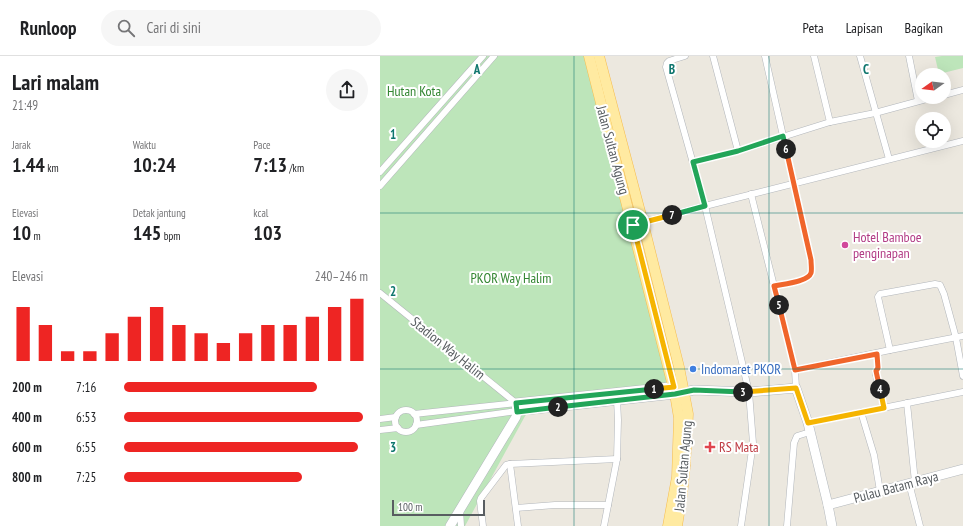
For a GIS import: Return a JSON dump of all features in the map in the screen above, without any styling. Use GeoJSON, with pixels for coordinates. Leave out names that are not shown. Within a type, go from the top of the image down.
{"type":"FeatureCollection","features":[{"type":"Feature","properties":{"kind":"main road","name":"Jalan Sultan Agung"},"geometry":{"type":"LineString","coordinates":[[589,56],[633,225],[679,390],[688,414],[688,432],[682,495],[676,526]]}},
{"type":"Feature","properties":{"kind":"main road","name":"Jalan Sultan Agung"},"geometry":{"type":"LineString","coordinates":[[599,56],[679,367],[678,463],[677,477],[668,526]]}},
{"type":"Feature","properties":{"kind":"street"},"geometry":{"type":"LineString","coordinates":[[380,172],[483,56]]}},
{"type":"Feature","properties":{"kind":"street"},"geometry":{"type":"LineString","coordinates":[[380,186],[494,56]]}},
{"type":"Feature","properties":{"kind":"street"},"geometry":{"type":"LineString","coordinates":[[685,56],[668,61],[666,68],[705,206],[749,392],[753,443],[741,526]]}},
{"type":"Feature","properties":{"kind":"street"},"geometry":{"type":"LineString","coordinates":[[713,56],[738,151]]}},
{"type":"Feature","properties":{"kind":"street"},"geometry":{"type":"LineString","coordinates":[[765,56],[811,260],[812,272],[808,278],[800,281],[774,286]]}},
{"type":"Feature","properties":{"kind":"street"},"geometry":{"type":"LineString","coordinates":[[814,56],[830,122]]}},
{"type":"Feature","properties":{"kind":"street"},"geometry":{"type":"LineString","coordinates":[[860,56],[889,159]]}},
{"type":"Feature","properties":{"kind":"street"},"geometry":{"type":"LineString","coordinates":[[909,56],[915,86]]}},
{"type":"Feature","properties":{"kind":"street"},"geometry":{"type":"LineString","coordinates":[[951,93],[963,90]]}},
{"type":"Feature","properties":{"kind":"street"},"geometry":{"type":"LineString","coordinates":[[693,162],[738,151],[830,122],[915,102]]}},
{"type":"Feature","properties":{"kind":"street"},"geometry":{"type":"LineString","coordinates":[[633,225],[963,141]]}},
{"type":"Feature","properties":{"kind":"street"},"geometry":{"type":"LineString","coordinates":[[751,194],[795,370],[796,388],[808,423],[832,526]]}},
{"type":"Feature","properties":{"kind":"street"},"geometry":{"type":"LineString","coordinates":[[890,350],[878,297],[880,294],[935,284],[940,285],[956,338],[962,363],[963,376]]}},
{"type":"Feature","properties":{"kind":"street","name":"Stadion Way Halim"},"geometry":{"type":"LineString","coordinates":[[380,293],[517,407]]}},
{"type":"Feature","properties":{"kind":"street"},"geometry":{"type":"LineString","coordinates":[[795,370],[963,336]]}},
{"type":"Feature","properties":{"kind":"street"},"geometry":{"type":"LineString","coordinates":[[877,354],[878,368],[876,375],[884,408]]}},
{"type":"Feature","properties":{"kind":"street"},"geometry":{"type":"LineString","coordinates":[[396,417],[396,425],[400,431],[408,432],[416,425],[517,407],[679,390],[749,392],[796,388]]}},
{"type":"Feature","properties":{"kind":"street"},"geometry":{"type":"LineString","coordinates":[[380,419],[396,417],[404,411],[414,414],[617,400],[679,390]]}},
{"type":"Feature","properties":{"kind":"street"},"geometry":{"type":"LineString","coordinates":[[808,423],[963,392]]}},
{"type":"Feature","properties":{"kind":"street"},"geometry":{"type":"LineString","coordinates":[[604,526],[617,459],[617,400]]}},
{"type":"Feature","properties":{"kind":"street"},"geometry":{"type":"LineString","coordinates":[[907,403],[912,482],[920,526]]}},
{"type":"Feature","properties":{"kind":"street"},"geometry":{"type":"LineString","coordinates":[[450,526],[516,417],[517,407]]}},
{"type":"Feature","properties":{"kind":"street"},"geometry":{"type":"LineString","coordinates":[[861,412],[874,455],[880,491]]}},
{"type":"Feature","properties":{"kind":"street"},"geometry":{"type":"LineString","coordinates":[[414,414],[417,421],[416,425]]}},
{"type":"Feature","properties":{"kind":"street"},"geometry":{"type":"LineString","coordinates":[[380,430],[398,428]]}},
{"type":"Feature","properties":{"kind":"street"},"geometry":{"type":"LineString","coordinates":[[787,526],[794,443],[797,436],[810,432]]}},
{"type":"Feature","properties":{"kind":"street"},"geometry":{"type":"LineString","coordinates":[[483,526],[480,501],[503,467],[510,464],[617,459]]}},
{"type":"Feature","properties":{"kind":"street"},"geometry":{"type":"LineString","coordinates":[[510,464],[518,526]]}},
{"type":"Feature","properties":{"kind":"street","name":"Pulau Batam Raya"},"geometry":{"type":"LineString","coordinates":[[828,504],[963,469]]}},
{"type":"Feature","properties":{"kind":"street"},"geometry":{"type":"LineString","coordinates":[[516,508],[554,505],[608,506]]}},
{"type":"Feature","properties":{"kind":"street"},"geometry":{"type":"LineString","coordinates":[[460,510],[461,526]]}},
{"type":"Feature","properties":{"kind":"green space","name":"PKOR Way Halim"},"geometry":{"type":"Polygon","coordinates":[[[380,56],[587,56],[675,390],[530,407],[465,526],[380,526],[380,56]]]}},
{"type":"Feature","properties":{"kind":"green space"},"geometry":{"type":"Polygon","coordinates":[[[963,56],[963,68],[951,71],[951,68],[938,68],[935,57],[963,56]]]}},
{"type":"Feature","properties":{"kind":"place","name":"Hotel Bamboe penginapan"},"geometry":{"type":"Point","coordinates":[845,245]}},
{"type":"Feature","properties":{"kind":"place","name":"Indomaret PKOR"},"geometry":{"type":"Point","coordinates":[693,369]}},
{"type":"Feature","properties":{"kind":"place","name":"RS Mata"},"geometry":{"type":"Point","coordinates":[710,447]}},
{"type":"Feature","properties":{"kind":"route"},"geometry":{"type":"LineString","coordinates":[[783,136],[811,260],[812,272],[808,278],[800,281],[774,286],[795,370],[877,354],[878,368],[876,375],[884,408],[808,423],[796,388],[749,392],[701,389],[675,394],[517,412],[516,403],[674,387],[633,225],[705,206],[693,162],[738,151],[783,136]]}},
{"type":"Feature","properties":{"kind":"park label","name":"Hutan Kota"},"geometry":{"type":"Point","coordinates":[414,91]}}]}
